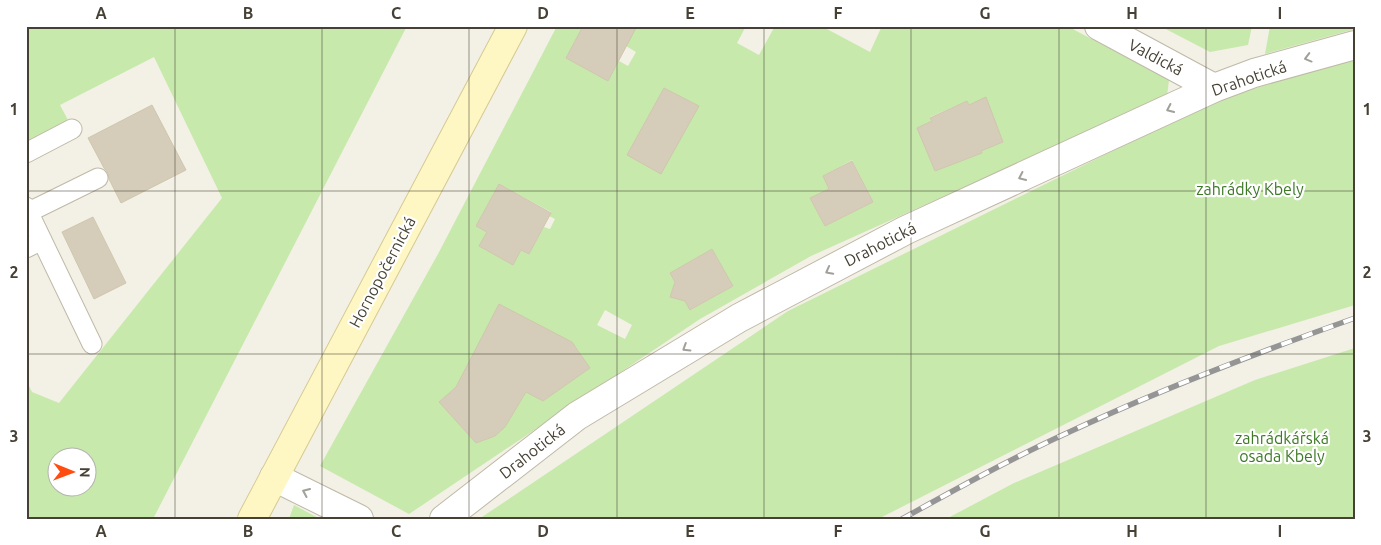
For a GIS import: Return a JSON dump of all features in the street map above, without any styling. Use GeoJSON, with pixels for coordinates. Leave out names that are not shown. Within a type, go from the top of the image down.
{"type":"FeatureCollection","features":[{"type":"Feature","properties":{"kind":"street","name":"Hornopočernická"},"geometry":{"type":"LineString","coordinates":[[252,519],[513,26]]}},
{"type":"Feature","properties":{"kind":"street","name":"Valdická"},"geometry":{"type":"LineString","coordinates":[[1099,26],[1214,88]]}},
{"type":"Feature","properties":{"kind":"street","name":"Drahotická"},"geometry":{"type":"LineString","coordinates":[[444,519],[577,416],[739,318],[906,230],[1214,88],[1254,73],[1355,45]]}},
{"type":"Feature","properties":{"kind":"street"},"geometry":{"type":"LineString","coordinates":[[274,477],[358,519]]}},
{"type":"Feature","properties":{"kind":"lane"},"geometry":{"type":"LineString","coordinates":[[26,153],[72,129]]}},
{"type":"Feature","properties":{"kind":"lane"},"geometry":{"type":"LineString","coordinates":[[92,344],[34,244],[28,209],[98,178]]}},
{"type":"Feature","properties":{"kind":"green space"},"geometry":{"type":"Polygon","coordinates":[[[26,26],[407,26],[153,519],[26,519],[26,380],[32,392],[59,403],[222,198],[154,57],[60,105],[69,122],[26,143],[26,26]]]}},
{"type":"Feature","properties":{"kind":"green space"},"geometry":{"type":"Polygon","coordinates":[[[557,26],[583,26],[566,58],[608,81],[619,61],[628,66],[636,52],[626,46],[624,26],[746,26],[737,43],[759,55],[775,26],[826,26],[825,28],[870,52],[882,26],[1067,26],[1169,80],[1167,96],[811,256],[700,319],[409,514],[320,466],[438,254],[557,26]],[[664,88],[627,155],[698,106],[664,88]],[[985,98],[969,105],[967,101],[930,117],[932,121],[918,128],[935,171],[1003,142],[985,98]],[[852,160],[823,176],[829,189],[810,198],[825,226],[873,202],[852,160]],[[499,184],[476,226],[487,232],[480,246],[513,264],[521,250],[529,254],[544,227],[550,229],[555,219],[549,216],[551,212],[499,184]],[[712,249],[670,273],[675,282],[670,297],[685,301],[691,310],[733,286],[712,249]],[[499,305],[456,387],[439,402],[476,443],[495,436],[505,427],[526,392],[543,401],[590,368],[576,347],[499,305]],[[605,310],[597,325],[625,339],[632,325],[605,310]]]}},
{"type":"Feature","properties":{"kind":"green space"},"geometry":{"type":"Polygon","coordinates":[[[1160,26],[1252,26],[1248,45],[1210,52],[1160,26]]]}},
{"type":"Feature","properties":{"kind":"green space"},"geometry":{"type":"Polygon","coordinates":[[[1270,26],[1355,26],[1355,29],[1265,54],[1270,26]]]}},
{"type":"Feature","properties":{"kind":"green space","name":"zahrádky Kbely"},"geometry":{"type":"Polygon","coordinates":[[[1355,57],[1355,305],[1219,346],[878,519],[479,519],[788,311],[1214,101],[1355,57]]]}},
{"type":"Feature","properties":{"kind":"green space","name":"zahrádkářská osada Kbely"},"geometry":{"type":"Polygon","coordinates":[[[1355,348],[1355,519],[946,519],[1014,483],[1255,380],[1355,348]]]}},
{"type":"Feature","properties":{"kind":"green space"},"geometry":{"type":"Polygon","coordinates":[[[294,505],[320,519],[289,519],[294,505]]]}},
{"type":"Feature","properties":{"kind":"building"},"geometry":{"type":"Polygon","coordinates":[[[583,26],[637,26],[608,81],[566,58],[583,26]]]}},
{"type":"Feature","properties":{"kind":"building"},"geometry":{"type":"Polygon","coordinates":[[[664,88],[699,106],[661,174],[627,155],[664,88]]]}},
{"type":"Feature","properties":{"kind":"building"},"geometry":{"type":"Polygon","coordinates":[[[986,97],[1003,142],[981,151],[982,153],[935,171],[917,128],[932,121],[930,118],[967,101],[969,105],[986,97]]]}},
{"type":"Feature","properties":{"kind":"building"},"geometry":{"type":"Polygon","coordinates":[[[152,105],[186,170],[121,203],[108,173],[88,138],[152,105]]]}},
{"type":"Feature","properties":{"kind":"building"},"geometry":{"type":"Polygon","coordinates":[[[852,161],[873,202],[825,226],[810,198],[829,189],[823,176],[852,161]]]}},
{"type":"Feature","properties":{"kind":"building"},"geometry":{"type":"Polygon","coordinates":[[[499,184],[551,213],[529,254],[521,250],[513,265],[479,246],[487,232],[476,226],[499,184]]]}},
{"type":"Feature","properties":{"kind":"building"},"geometry":{"type":"Polygon","coordinates":[[[93,217],[126,283],[94,299],[62,232],[93,217]]]}},
{"type":"Feature","properties":{"kind":"building"},"geometry":{"type":"Polygon","coordinates":[[[712,249],[733,286],[690,310],[685,301],[670,297],[675,282],[670,273],[712,249]]]}},
{"type":"Feature","properties":{"kind":"building"},"geometry":{"type":"Polygon","coordinates":[[[499,304],[572,342],[590,368],[543,401],[526,392],[505,427],[495,436],[476,443],[439,402],[456,387],[499,304]]]}},
{"type":"Feature","properties":{"kind":"railway"},"geometry":{"type":"LineString","coordinates":[[902,519],[1004,464],[1102,417],[1210,372],[1355,318]]}}]}
